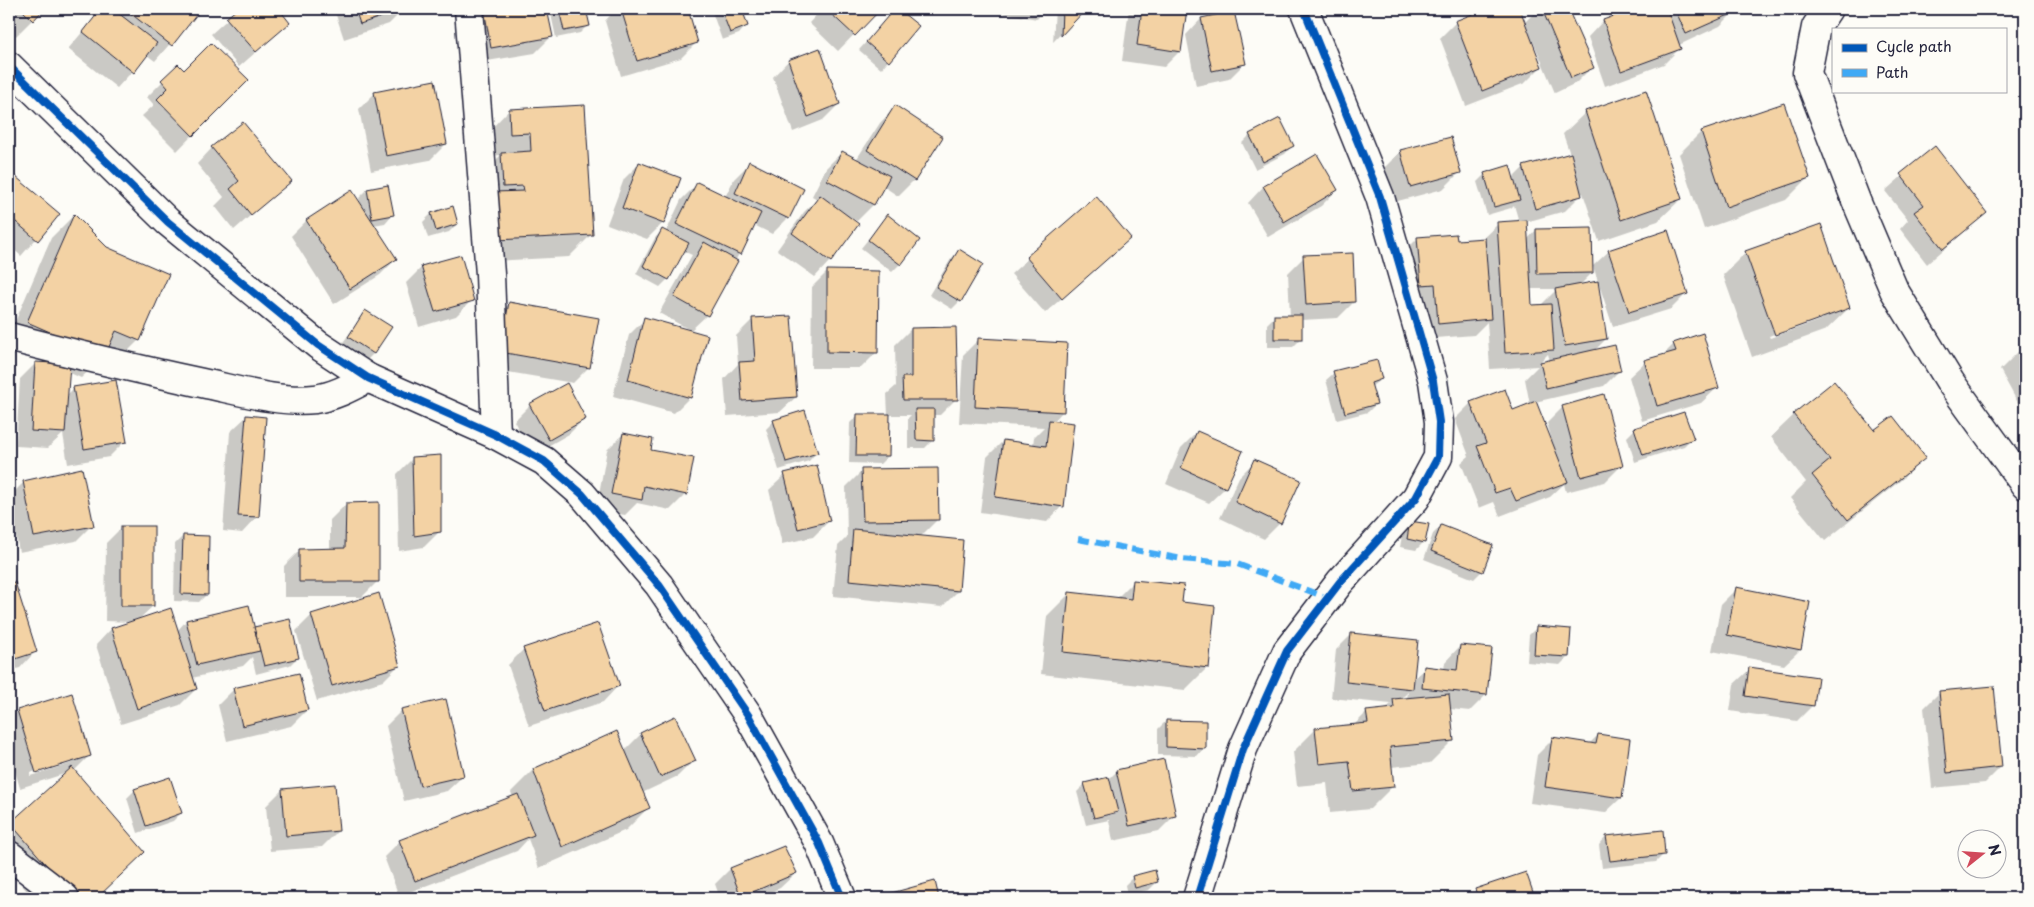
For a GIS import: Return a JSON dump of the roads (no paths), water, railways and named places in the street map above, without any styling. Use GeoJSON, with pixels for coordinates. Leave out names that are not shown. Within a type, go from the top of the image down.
{"type":"FeatureCollection","features":[{"type":"Feature","properties":{"kind":"street"},"geometry":{"type":"LineString","coordinates":[[468,9],[490,274],[496,435]]}},
{"type":"Feature","properties":{"kind":"street"},"geometry":{"type":"LineString","coordinates":[[1197,898],[1243,749],[1287,651],[1340,582],[1416,498],[1438,457],[1440,422],[1433,381],[1380,197],[1304,9]]}},
{"type":"Feature","properties":{"kind":"street"},"geometry":{"type":"LineString","coordinates":[[1828,9],[1816,27],[1808,73],[1857,203],[1894,290],[1951,383],[2025,486]]}},
{"type":"Feature","properties":{"kind":"street"},"geometry":{"type":"LineString","coordinates":[[9,66],[168,222],[318,345],[368,378],[496,435],[544,461],[582,494],[659,585],[748,714],[819,843],[842,898]]}},
{"type":"Feature","properties":{"kind":"street"},"geometry":{"type":"LineString","coordinates":[[9,337],[96,360],[231,389],[291,399],[315,398],[337,394],[368,378]]}},
{"type":"Feature","properties":{"kind":"street"},"geometry":{"type":"LineString","coordinates":[[9,855],[65,898]]}}]}
